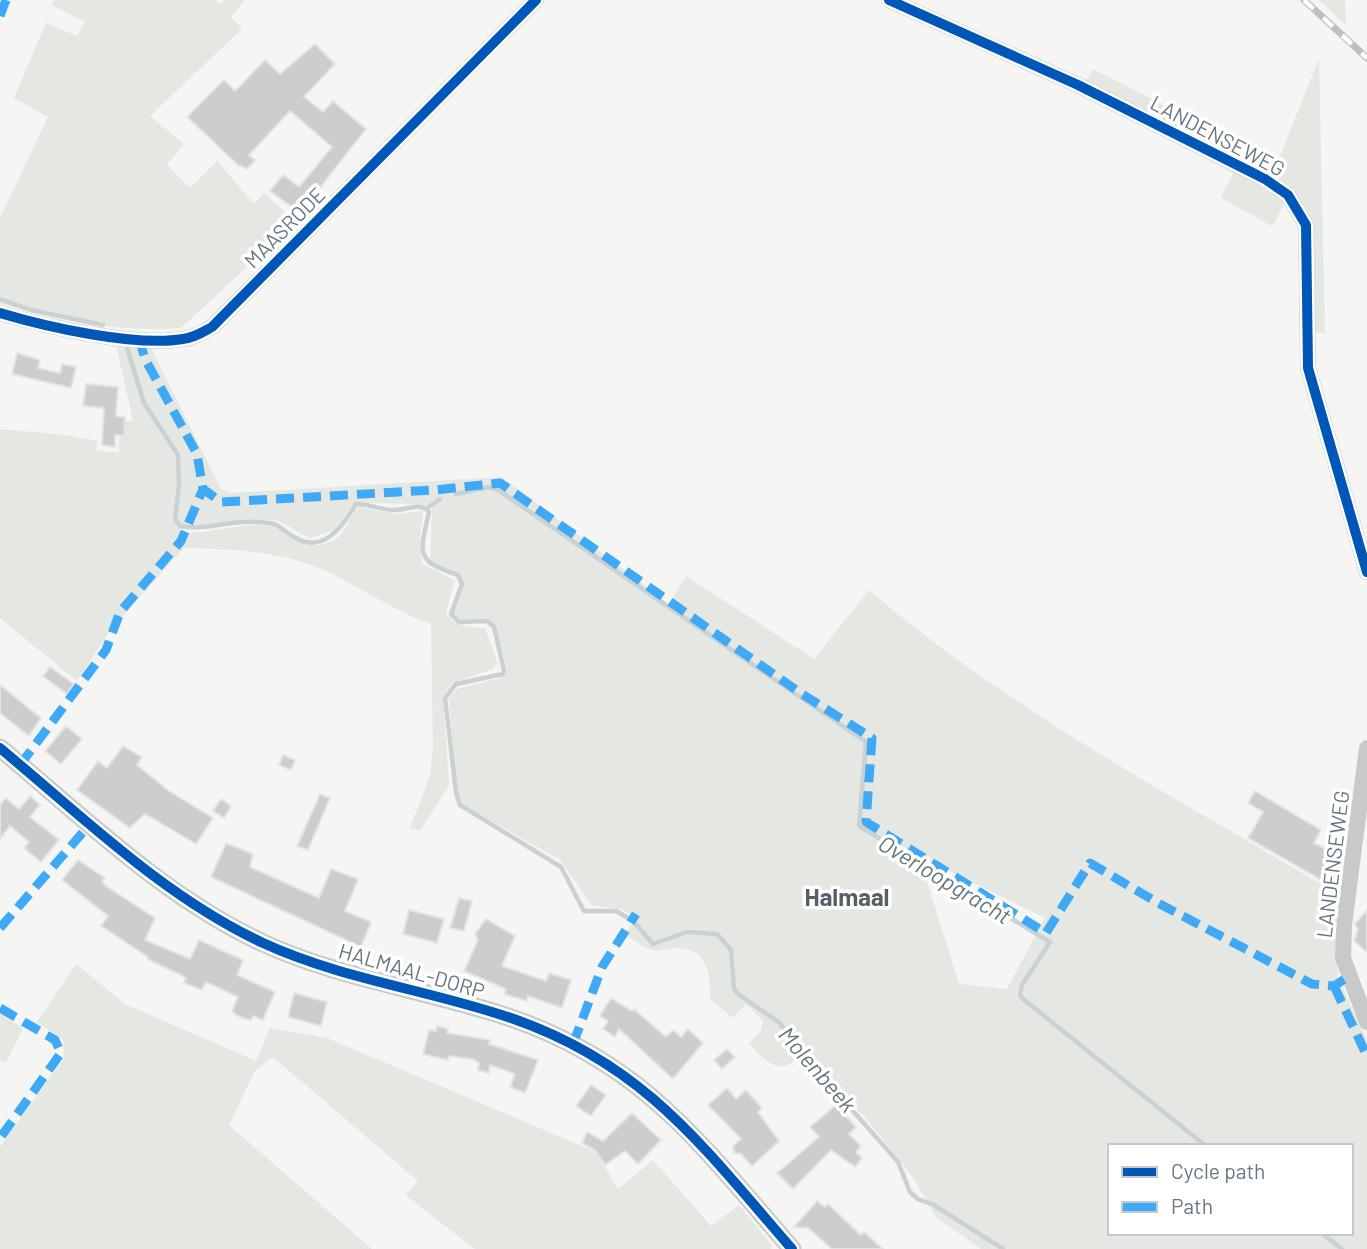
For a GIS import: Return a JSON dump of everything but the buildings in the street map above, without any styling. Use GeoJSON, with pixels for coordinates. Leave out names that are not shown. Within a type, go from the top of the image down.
{"type":"FeatureCollection","features":[{"type":"Feature","properties":{"kind":"street","name":"MAASRODE"},"geometry":{"type":"LineString","coordinates":[[0,313],[62,330],[160,340],[188,338],[212,327],[536,0]]}},
{"type":"Feature","properties":{"kind":"street","name":"LANDENSEWEG"},"geometry":{"type":"LineString","coordinates":[[889,0],[1078,85],[1265,179],[1288,195],[1306,225],[1308,368],[1367,572]]}},
{"type":"Feature","properties":{"kind":"street","name":"HALMAAL-DORP"},"geometry":{"type":"LineString","coordinates":[[0,748],[159,880],[228,926],[306,960],[511,1018],[600,1058],[652,1096],[685,1127],[792,1249]]}},
{"type":"Feature","properties":{"kind":"street","name":"LANDENSEWEG"},"geometry":{"type":"LineString","coordinates":[[1367,748],[1344,925],[1343,958],[1367,1022]]}},
{"type":"Feature","properties":{"kind":"shaded area"},"geometry":{"type":"Polygon","coordinates":[[[54,0],[215,0],[220,4],[224,0],[245,0],[231,17],[242,29],[150,116],[184,144],[167,165],[190,188],[217,161],[254,204],[264,193],[296,222],[181,328],[136,329],[90,324],[0,303],[0,218],[48,117],[14,98],[46,23],[77,36],[85,22],[52,5],[54,0]]]}},
{"type":"Feature","properties":{"kind":"shaded area"},"geometry":{"type":"Polygon","coordinates":[[[1319,0],[1345,0],[1346,26],[1319,0]]]}},
{"type":"Feature","properties":{"kind":"shaded area"},"geometry":{"type":"Polygon","coordinates":[[[1319,59],[1325,333],[1309,332],[1307,226],[1287,200],[1272,226],[1221,198],[1233,173],[1176,143],[1086,82],[1093,69],[1277,163],[1319,59]]]}},
{"type":"Feature","properties":{"kind":"shaded area"},"geometry":{"type":"Polygon","coordinates":[[[116,345],[151,348],[221,489],[232,493],[502,477],[669,604],[686,576],[814,659],[869,590],[923,634],[1038,715],[1338,894],[1335,950],[1338,978],[1367,1040],[1367,1249],[981,1249],[936,1217],[914,1179],[865,1117],[798,1057],[785,1066],[778,1066],[765,1060],[754,1049],[749,1043],[761,1031],[763,1021],[746,1004],[733,1018],[710,999],[708,971],[701,957],[686,949],[657,950],[639,944],[625,934],[635,919],[624,910],[592,905],[559,859],[461,804],[456,791],[449,698],[457,689],[501,678],[507,666],[492,623],[462,620],[452,616],[463,579],[430,561],[432,509],[426,505],[355,502],[334,530],[310,538],[274,520],[182,527],[180,533],[273,526],[306,543],[321,545],[341,534],[359,507],[397,514],[423,511],[420,537],[422,564],[455,580],[446,612],[458,624],[485,628],[497,662],[493,669],[452,683],[443,696],[449,785],[420,831],[410,828],[430,776],[433,748],[431,624],[400,611],[326,571],[296,560],[264,553],[184,548],[111,629],[77,681],[0,618],[0,429],[66,435],[97,441],[96,450],[119,453],[119,422],[133,421],[116,345]],[[919,856],[959,984],[1007,989],[1045,918],[919,856]]]}},
{"type":"Feature","properties":{"kind":"shaded area"},"geometry":{"type":"Polygon","coordinates":[[[76,964],[125,1004],[256,1061],[270,1028],[327,1038],[596,1152],[618,1189],[653,1160],[711,1226],[739,1205],[773,1246],[770,1249],[475,1249],[405,1195],[418,1181],[273,1057],[255,1071],[229,1125],[372,1249],[0,1249],[0,1147],[64,1058],[63,1039],[37,1022],[76,964]]]}},
{"type":"Feature","properties":{"kind":"shaded area"},"geometry":{"type":"Polygon","coordinates":[[[0,1014],[23,1028],[6,1063],[0,1060],[0,1014]]]}},
{"type":"Feature","properties":{"kind":"waterway","name":"Molenbeek"},"geometry":{"type":"LineString","coordinates":[[0,299],[31,310],[103,325]]}},
{"type":"Feature","properties":{"kind":"waterway","name":"Molenbeek"},"geometry":{"type":"LineString","coordinates":[[127,348],[144,403],[178,455],[179,485],[175,519],[180,526],[270,523],[278,525],[304,542],[314,543],[331,536],[356,504],[392,510],[422,507],[429,512],[424,554],[434,565],[458,575],[462,584],[451,614],[459,622],[487,621],[494,627],[504,670],[503,674],[456,684],[445,698],[456,792],[460,805],[561,867],[584,911],[616,911],[633,921],[653,944],[687,932],[717,934],[731,950],[734,989],[780,1023],[794,1044],[898,1162],[910,1192],[1003,1249]]}},
{"type":"Feature","properties":{"kind":"waterway","name":"Overloopgracht"},"geometry":{"type":"LineString","coordinates":[[456,494],[489,487],[498,490],[866,742],[859,826],[1050,942],[1022,985],[1020,995],[1023,999],[1204,1144]]}},
{"type":"Feature","properties":{"kind":"waterway","name":"Overloopgracht"},"geometry":{"type":"LineString","coordinates":[[427,508],[440,499]]}},
{"type":"Feature","properties":{"kind":"waterway","name":"Overloopgracht"},"geometry":{"type":"LineString","coordinates":[[1324,1235],[1342,1249]]}},
{"type":"Feature","properties":{"kind":"railway"},"geometry":{"type":"LineString","coordinates":[[1304,0],[1367,58]]}},
{"type":"Feature","properties":{"kind":"marked path"},"geometry":{"type":"LineString","coordinates":[[0,16],[6,0]]}},
{"type":"Feature","properties":{"kind":"marked path"},"geometry":{"type":"LineString","coordinates":[[139,338],[145,359],[197,454],[203,489],[221,502],[435,490],[500,483],[802,694],[872,738],[866,822],[1046,933],[1090,863],[1158,903],[1312,984],[1334,986],[1348,977]]}},
{"type":"Feature","properties":{"kind":"marked path"},"geometry":{"type":"LineString","coordinates":[[20,765],[106,650],[120,612],[181,541],[203,489]]}},
{"type":"Feature","properties":{"kind":"marked path"},"geometry":{"type":"LineString","coordinates":[[0,928],[90,824]]}},
{"type":"Feature","properties":{"kind":"marked path"},"geometry":{"type":"LineString","coordinates":[[573,1044],[602,967],[636,914]]}},
{"type":"Feature","properties":{"kind":"marked path"},"geometry":{"type":"LineString","coordinates":[[1334,986],[1367,1056]]}},
{"type":"Feature","properties":{"kind":"marked path"},"geometry":{"type":"LineString","coordinates":[[0,1008],[55,1040],[61,1053],[0,1138]]}},
{"type":"Feature","properties":{"kind":"cycle path"},"geometry":{"type":"LineString","coordinates":[[0,313],[66,329],[141,340],[187,338],[212,327],[536,0]]}},
{"type":"Feature","properties":{"kind":"cycle path"},"geometry":{"type":"LineString","coordinates":[[889,0],[1078,85],[1265,179],[1288,195],[1306,225],[1308,368],[1367,572]]}},
{"type":"Feature","properties":{"kind":"cycle path"},"geometry":{"type":"LineString","coordinates":[[0,748],[158,879],[192,903],[263,943],[323,966],[511,1018],[558,1037],[599,1059],[635,1084],[668,1112],[729,1176],[792,1249]]}},
{"type":"Feature","properties":{"kind":"district","name":"Halmaal"},"geometry":{"type":"Point","coordinates":[847,896]}}]}
